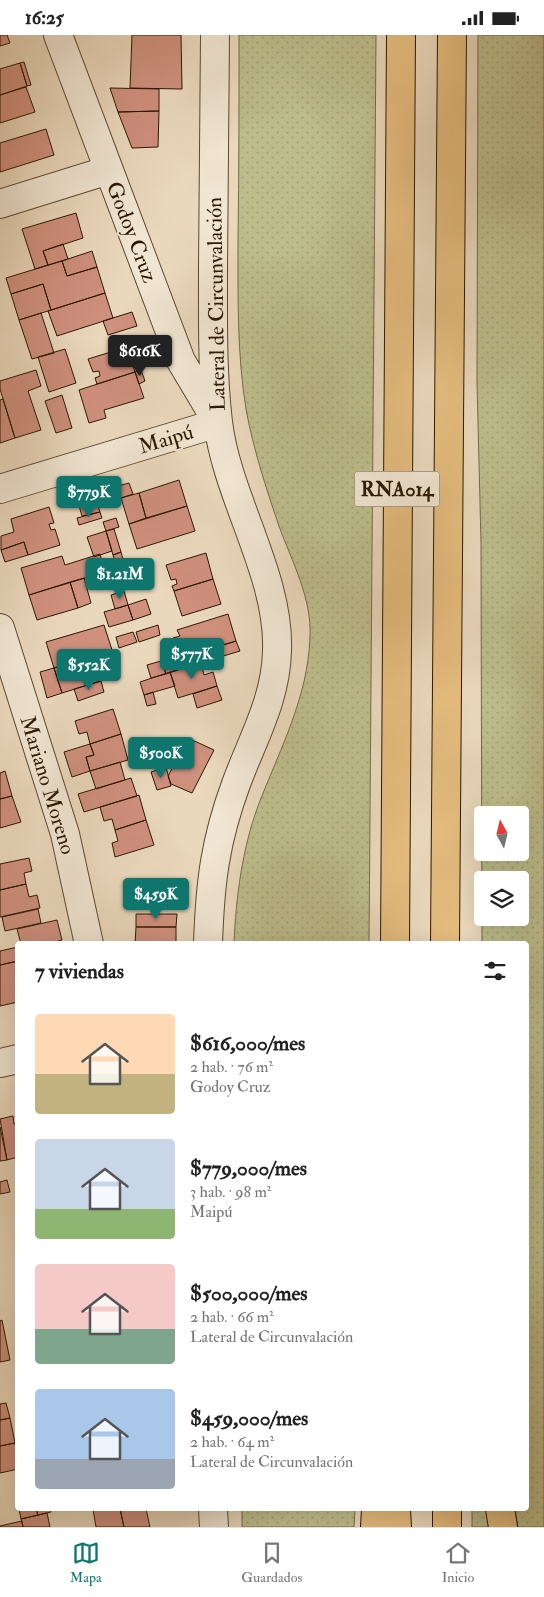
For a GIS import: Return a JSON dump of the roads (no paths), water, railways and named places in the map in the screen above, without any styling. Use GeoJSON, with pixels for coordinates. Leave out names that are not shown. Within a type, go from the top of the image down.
{"type":"FeatureCollection","features":[{"type":"Feature","properties":{"kind":"highway","name":"RNA014"},"geometry":{"type":"LineString","coordinates":[[395,941],[401,35]]}},
{"type":"Feature","properties":{"kind":"highway","name":"RNA014"},"geometry":{"type":"LineString","coordinates":[[445,940],[452,35]]}},
{"type":"Feature","properties":{"kind":"highway"},"geometry":{"type":"LineString","coordinates":[[375,1527],[376,1511]]}},
{"type":"Feature","properties":{"kind":"highway"},"geometry":{"type":"LineString","coordinates":[[396,1511],[397,1527]]}},
{"type":"Feature","properties":{"kind":"highway"},"geometry":{"type":"LineString","coordinates":[[446,1511],[447,1527]]}},
{"type":"Feature","properties":{"kind":"highway"},"geometry":{"type":"LineString","coordinates":[[500,1511],[503,1527]]}},
{"type":"Feature","properties":{"kind":"street","name":"Godoy Cruz"},"geometry":{"type":"LineString","coordinates":[[58,35],[181,361],[218,423]]}},
{"type":"Feature","properties":{"kind":"street","name":"Lateral de Circunvalación"},"geometry":{"type":"LineString","coordinates":[[208,941],[213,863],[220,830],[268,704],[275,677],[278,651],[277,630],[262,565],[226,463],[218,423],[212,344],[215,35]]}},
{"type":"Feature","properties":{"kind":"street"},"geometry":{"type":"LineString","coordinates":[[0,204],[109,170]]}},
{"type":"Feature","properties":{"kind":"street","name":"Maipú"},"geometry":{"type":"LineString","coordinates":[[0,489],[218,423]]}},
{"type":"Feature","properties":{"kind":"street","name":"Mariano Moreno"},"geometry":{"type":"LineString","coordinates":[[0,628],[65,834],[88,941]]}},
{"type":"Feature","properties":{"kind":"street"},"geometry":{"type":"LineString","coordinates":[[0,1063],[15,1060]]}},
{"type":"Feature","properties":{"kind":"street"},"geometry":{"type":"LineString","coordinates":[[213,1511],[214,1527]]}}]}
